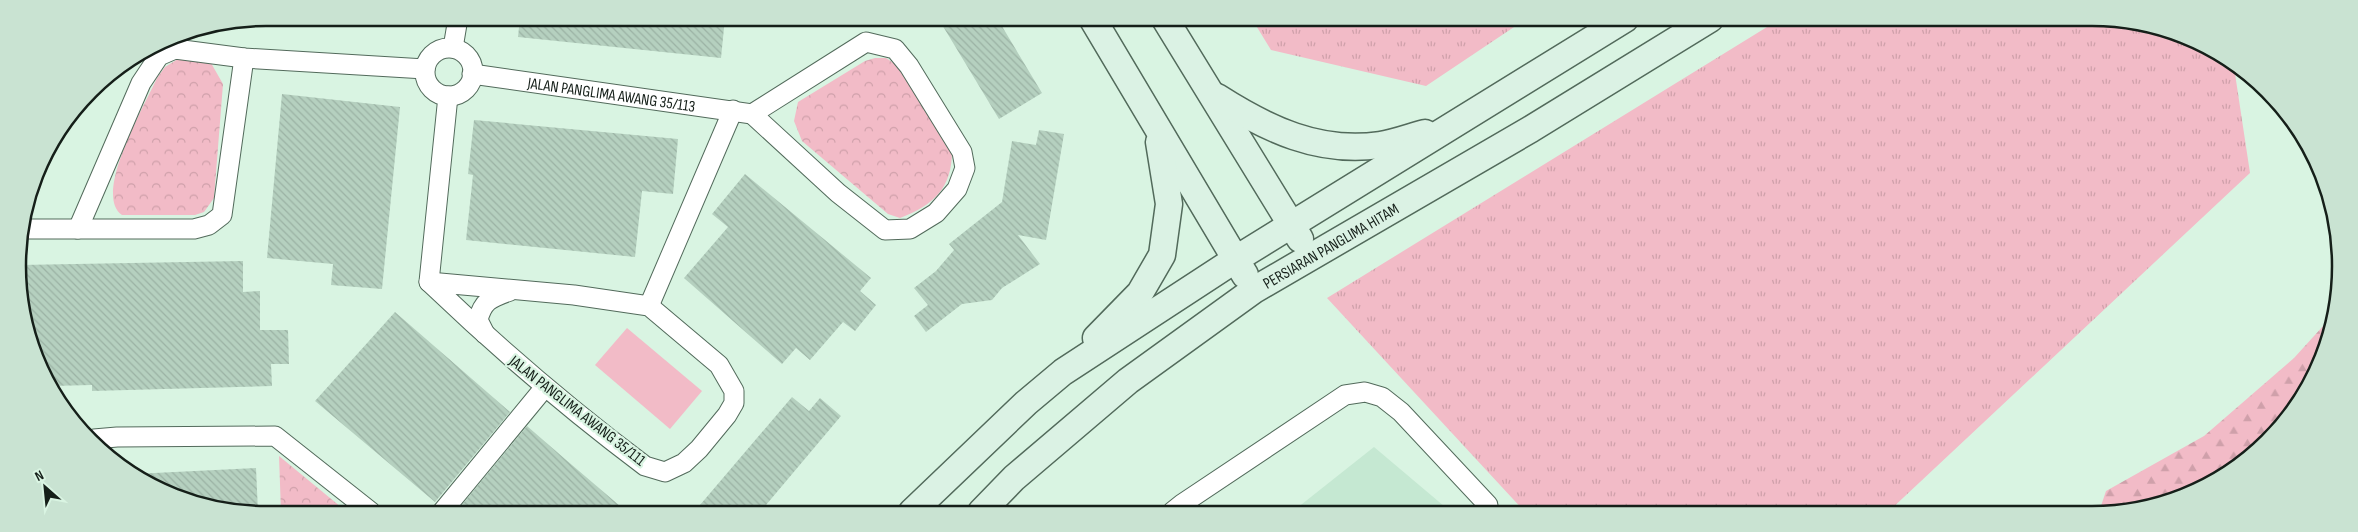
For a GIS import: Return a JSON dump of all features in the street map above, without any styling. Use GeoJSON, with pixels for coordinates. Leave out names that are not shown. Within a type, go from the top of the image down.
{"type":"FeatureCollection","features":[{"type":"Feature","properties":{"kind":"main road"},"geometry":{"type":"LineString","coordinates":[[1097,26],[1254,290]]}},
{"type":"Feature","properties":{"kind":"main road"},"geometry":{"type":"LineString","coordinates":[[1170,26],[1311,257]]}},
{"type":"Feature","properties":{"kind":"main road"},"geometry":{"type":"LineString","coordinates":[[1063,372],[1236,259],[1615,26]]}},
{"type":"Feature","properties":{"kind":"main road","name":"PERSIARAN PANGLIMA HITAM"},"geometry":{"type":"LineString","coordinates":[[986,506],[1014,478],[1128,381],[1254,290],[1531,129],[1699,26]]}},
{"type":"Feature","properties":{"kind":"main road"},"geometry":{"type":"LineString","coordinates":[[1212,94],[1249,118],[1284,134],[1330,146],[1380,145],[1451,126]]}},
{"type":"Feature","properties":{"kind":"main road"},"geometry":{"type":"LineString","coordinates":[[918,506],[1026,403],[1063,372],[1140,292],[1162,256],[1169,204],[1156,126]]}},
{"type":"Feature","properties":{"kind":"street"},"geometry":{"type":"LineString","coordinates":[[453,48],[457,26]]}},
{"type":"Feature","properties":{"kind":"street"},"geometry":{"type":"LineString","coordinates":[[866,42],[896,49],[962,152],[965,168],[957,189],[936,213],[910,229],[885,230],[838,193],[752,114],[866,42]]}},
{"type":"Feature","properties":{"kind":"street"},"geometry":{"type":"LineString","coordinates":[[453,48],[460,50],[470,60],[472,74],[468,87],[462,92],[448,96],[433,90],[425,77],[425,69],[427,62],[438,51],[453,48]]}},
{"type":"Feature","properties":{"kind":"street"},"geometry":{"type":"LineString","coordinates":[[78,229],[141,83],[159,56],[175,49],[244,58],[425,69]]}},
{"type":"Feature","properties":{"kind":"street"},"geometry":{"type":"LineString","coordinates":[[29,229],[194,229],[209,225],[222,215],[244,58]]}},
{"type":"Feature","properties":{"kind":"street","name":"JALAN PANGLIMA AWANG 35/113"},"geometry":{"type":"LineString","coordinates":[[472,74],[752,114]]}},
{"type":"Feature","properties":{"kind":"street"},"geometry":{"type":"LineString","coordinates":[[448,96],[429,282],[574,295],[649,306],[733,110]]}},
{"type":"Feature","properties":{"kind":"street","name":"JALAN PANGLIMA AWANG 35/111"},"geometry":{"type":"LineString","coordinates":[[429,282],[485,336],[545,387],[645,466],[666,472],[684,464],[727,415],[734,402],[734,392],[719,365],[649,306]]}},
{"type":"Feature","properties":{"kind":"street"},"geometry":{"type":"LineString","coordinates":[[485,336],[478,320],[481,308],[491,298],[512,290]]}},
{"type":"Feature","properties":{"kind":"street"},"geometry":{"type":"LineString","coordinates":[[447,506],[545,387]]}},
{"type":"Feature","properties":{"kind":"street"},"geometry":{"type":"LineString","coordinates":[[1180,506],[1345,395],[1365,392],[1382,397],[1401,412],[1488,505]]}},
{"type":"Feature","properties":{"kind":"street"},"geometry":{"type":"LineString","coordinates":[[99,439],[275,436],[363,506]]}},
{"type":"Feature","properties":{"kind":"street"},"geometry":{"type":"LineString","coordinates":[[1002,506],[1014,478]]}},
{"type":"Feature","properties":{"kind":"shaded area"},"geometry":{"type":"Polygon","coordinates":[[[1374,447],[1444,506],[1300,506],[1374,447]]]}},
{"type":"Feature","properties":{"kind":"green space"},"geometry":{"type":"Polygon","coordinates":[[[1256,26],[1516,26],[1426,86],[1271,50],[1256,26]]]}},
{"type":"Feature","properties":{"kind":"green space"},"geometry":{"type":"Polygon","coordinates":[[[1769,26],[2092,26],[2123,28],[2154,34],[2184,44],[2212,58],[2235,74],[2250,173],[1894,506],[1519,506],[1327,298],[1769,26]]]}},
{"type":"Feature","properties":{"kind":"green space"},"geometry":{"type":"Polygon","coordinates":[[[875,58],[886,58],[898,66],[952,151],[949,175],[939,194],[922,207],[900,218],[888,214],[802,141],[794,121],[798,102],[865,61],[875,58]]]}},
{"type":"Feature","properties":{"kind":"green space"},"geometry":{"type":"Polygon","coordinates":[[[178,59],[199,59],[211,63],[223,84],[214,198],[204,212],[195,215],[122,215],[114,204],[113,189],[124,148],[157,78],[165,67],[178,59]]]}},
{"type":"Feature","properties":{"kind":"green space"},"geometry":{"type":"Polygon","coordinates":[[[2325,324],[2314,358],[2300,386],[2262,436],[2238,456],[2212,474],[2184,488],[2154,498],[2123,504],[2101,505],[2106,491],[2204,436],[2294,358],[2325,324]]]}},
{"type":"Feature","properties":{"kind":"green space"},"geometry":{"type":"Polygon","coordinates":[[[627,328],[702,391],[670,429],[595,365],[627,328]]]}},
{"type":"Feature","properties":{"kind":"green space"},"geometry":{"type":"Polygon","coordinates":[[[279,456],[340,506],[281,506],[279,456]]]}},
{"type":"Feature","properties":{"kind":"building"},"geometry":{"type":"Polygon","coordinates":[[[519,26],[724,26],[721,58],[518,37],[519,26]]]}},
{"type":"Feature","properties":{"kind":"building"},"geometry":{"type":"Polygon","coordinates":[[[943,26],[1002,26],[1042,93],[999,119],[943,26]]]}},
{"type":"Feature","properties":{"kind":"building"},"geometry":{"type":"Polygon","coordinates":[[[282,94],[400,107],[382,289],[331,285],[333,264],[267,258],[282,94]]]}},
{"type":"Feature","properties":{"kind":"building"},"geometry":{"type":"Polygon","coordinates":[[[474,120],[678,139],[673,194],[642,191],[635,257],[466,240],[473,175],[468,174],[474,120]]]}},
{"type":"Feature","properties":{"kind":"building"},"geometry":{"type":"Polygon","coordinates":[[[1039,130],[1064,134],[1046,240],[1018,235],[1040,264],[1002,288],[992,300],[962,304],[926,332],[914,316],[928,305],[914,288],[936,271],[954,250],[949,244],[1002,202],[1012,141],[1036,145],[1039,130]]]}},
{"type":"Feature","properties":{"kind":"building"},"geometry":{"type":"Polygon","coordinates":[[[745,174],[871,278],[860,291],[876,305],[855,331],[843,322],[810,360],[796,348],[782,364],[684,278],[728,227],[712,214],[745,174]]]}},
{"type":"Feature","properties":{"kind":"building"},"geometry":{"type":"Polygon","coordinates":[[[243,261],[243,292],[260,291],[260,330],[288,330],[289,364],[271,364],[272,386],[92,391],[92,385],[58,386],[44,358],[34,328],[28,297],[26,265],[243,261]]]}},
{"type":"Feature","properties":{"kind":"building"},"geometry":{"type":"Polygon","coordinates":[[[395,312],[510,412],[435,502],[315,401],[395,312]]]}},
{"type":"Feature","properties":{"kind":"building"},"geometry":{"type":"Polygon","coordinates":[[[792,397],[809,411],[820,398],[841,416],[765,506],[699,506],[792,397]]]}},
{"type":"Feature","properties":{"kind":"building"},"geometry":{"type":"Polygon","coordinates":[[[527,426],[620,506],[461,506],[527,426]]]}},
{"type":"Feature","properties":{"kind":"building"},"geometry":{"type":"Polygon","coordinates":[[[256,468],[258,505],[235,504],[204,498],[174,488],[145,473],[256,468]]]}}]}
